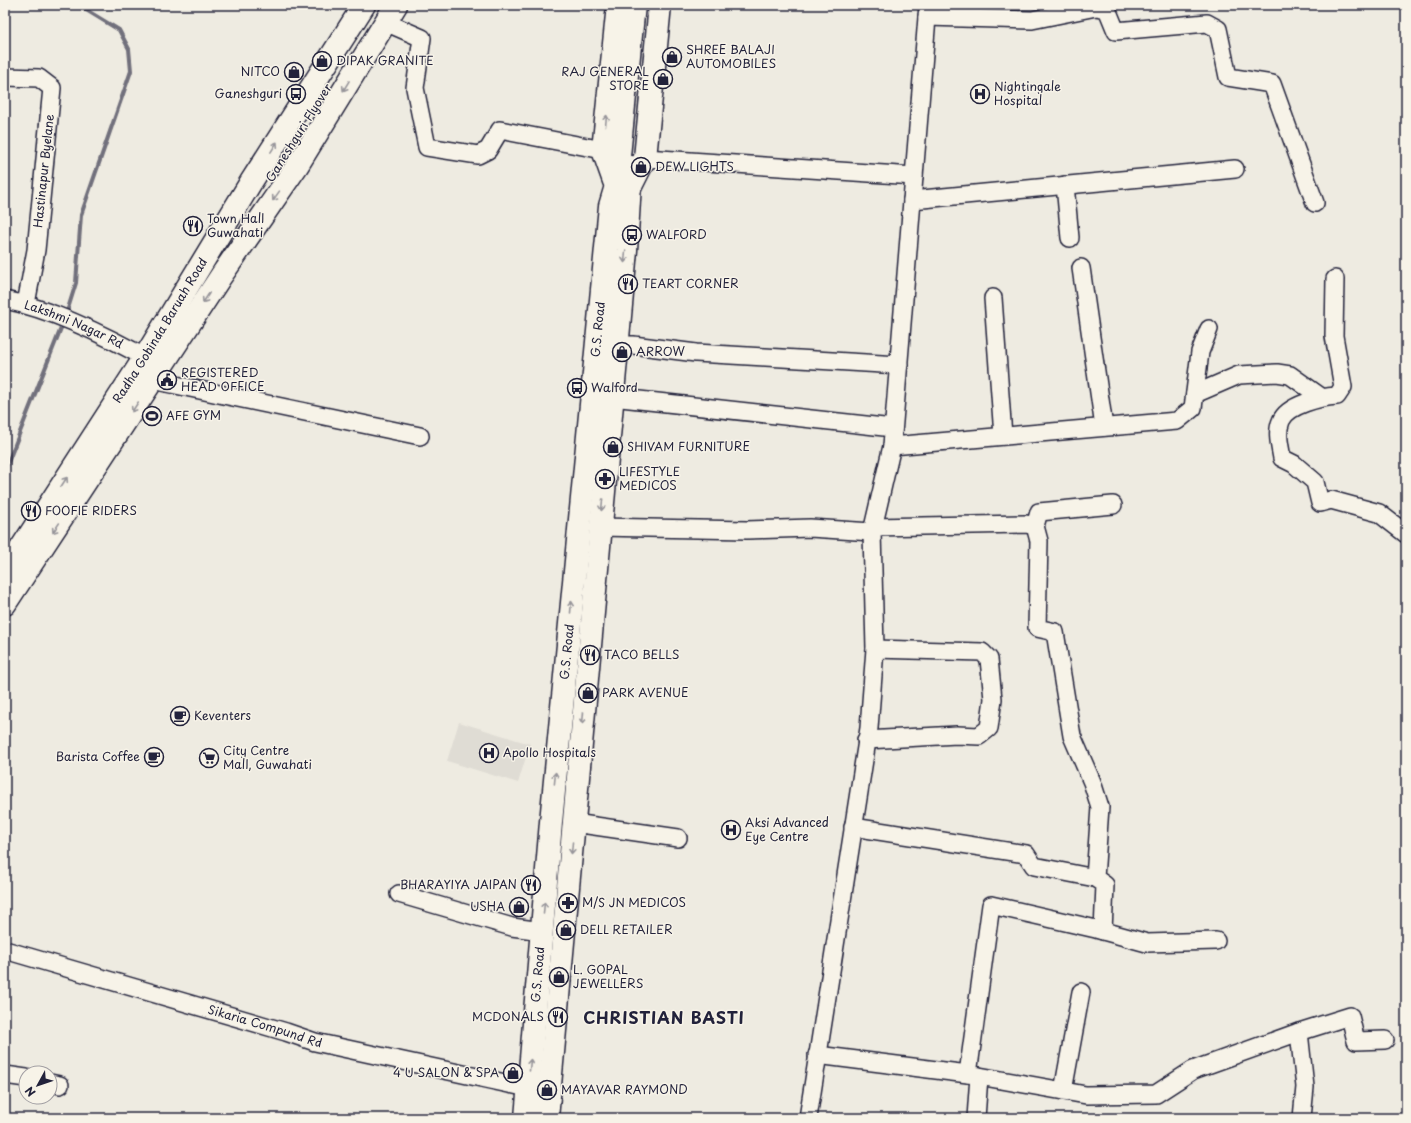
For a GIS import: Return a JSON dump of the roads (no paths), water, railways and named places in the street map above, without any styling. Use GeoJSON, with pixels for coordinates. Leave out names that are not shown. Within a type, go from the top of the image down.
{"type":"FeatureCollection","features":[{"type":"Feature","properties":{"kind":"main road","name":"Radha Gobinda Baruah Road"},"geometry":{"type":"LineString","coordinates":[[5,604],[153,368],[209,252],[364,5]]}},
{"type":"Feature","properties":{"kind":"main road"},"geometry":{"type":"LineString","coordinates":[[618,5],[625,154]]}},
{"type":"Feature","properties":{"kind":"main road"},"geometry":{"type":"LineString","coordinates":[[622,188],[634,5]]}},
{"type":"Feature","properties":{"kind":"main road"},"geometry":{"type":"LineString","coordinates":[[622,188],[625,154],[647,5]]}},
{"type":"Feature","properties":{"kind":"main road"},"geometry":{"type":"LineString","coordinates":[[625,154],[660,5]]}},
{"type":"Feature","properties":{"kind":"main road","name":"Radha Gobinda Baruah Road"},"geometry":{"type":"LineString","coordinates":[[5,573],[228,266],[297,166],[386,11]]}},
{"type":"Feature","properties":{"kind":"main road","name":"Ganeshguri Flyover"},"geometry":{"type":"LineString","coordinates":[[209,252],[247,215],[386,11]]}},
{"type":"Feature","properties":{"kind":"main road","name":"G.S. Road"},"geometry":{"type":"LineString","coordinates":[[547,1118],[599,527],[630,207],[622,188]]}},
{"type":"Feature","properties":{"kind":"main road","name":"G.S. Road"},"geometry":{"type":"LineString","coordinates":[[526,1118],[609,214],[622,188]]}},
{"type":"Feature","properties":{"kind":"main road","name":"Ganeshguri Flyover"},"geometry":{"type":"LineString","coordinates":[[228,266],[247,215]]}},
{"type":"Feature","properties":{"kind":"street"},"geometry":{"type":"LineString","coordinates":[[808,1118],[866,740],[875,650],[872,529],[892,446],[928,11],[1032,20],[1096,7],[1107,9],[1116,31],[1207,22],[1218,29],[1228,77],[1272,84],[1316,203]]}},
{"type":"Feature","properties":{"kind":"street"},"geometry":{"type":"LineString","coordinates":[[386,11],[422,38],[415,88],[427,146],[478,155],[488,150],[500,130],[625,154],[914,176]]}},
{"type":"Feature","properties":{"kind":"street","name":"Hastinapur Byelane"},"geometry":{"type":"LineString","coordinates":[[5,77],[39,78],[52,88],[36,250],[26,304]]}},
{"type":"Feature","properties":{"kind":"street"},"geometry":{"type":"LineString","coordinates":[[912,200],[1235,170]]}},
{"type":"Feature","properties":{"kind":"street"},"geometry":{"type":"LineString","coordinates":[[1065,185],[1070,238]]}},
{"type":"Feature","properties":{"kind":"street"},"geometry":{"type":"LineString","coordinates":[[1081,268],[1104,427]]}},
{"type":"Feature","properties":{"kind":"street"},"geometry":{"type":"LineString","coordinates":[[1335,279],[1334,336],[1343,387],[1336,396],[1321,397],[1293,408],[1281,420],[1278,439],[1282,458],[1294,464],[1315,482],[1320,503],[1331,500],[1379,513],[1406,534]]}},
{"type":"Feature","properties":{"kind":"street"},"geometry":{"type":"LineString","coordinates":[[993,298],[1003,436]]}},
{"type":"Feature","properties":{"kind":"street","name":"Lakshmi Nagar Rd"},"geometry":{"type":"LineString","coordinates":[[5,300],[26,304],[73,323],[153,368],[420,436]]}},
{"type":"Feature","properties":{"kind":"street"},"geometry":{"type":"LineString","coordinates":[[892,446],[1177,421],[1193,408],[1200,352],[1209,329]]}},
{"type":"Feature","properties":{"kind":"street"},"geometry":{"type":"LineString","coordinates":[[617,345],[633,345],[696,353],[899,365]]}},
{"type":"Feature","properties":{"kind":"street"},"geometry":{"type":"LineString","coordinates":[[1195,394],[1239,375],[1278,373],[1290,375],[1321,397]]}},
{"type":"Feature","properties":{"kind":"street"},"geometry":{"type":"LineString","coordinates":[[612,397],[893,428]]}},
{"type":"Feature","properties":{"kind":"street"},"geometry":{"type":"LineString","coordinates":[[1095,878],[1100,808],[1092,782],[1072,736],[1055,632],[1037,628],[1039,541],[1035,526],[1039,512],[1113,505]]}},
{"type":"Feature","properties":{"kind":"street"},"geometry":{"type":"LineString","coordinates":[[599,527],[747,530],[810,528],[872,529],[1026,524],[1035,526]]}},
{"type":"Feature","properties":{"kind":"street"},"geometry":{"type":"LineString","coordinates":[[866,740],[957,735],[979,736],[989,728],[992,699],[989,659],[982,652],[875,650]]}},
{"type":"Feature","properties":{"kind":"street"},"geometry":{"type":"LineString","coordinates":[[574,823],[678,838]]}},
{"type":"Feature","properties":{"kind":"street"},"geometry":{"type":"LineString","coordinates":[[853,827],[1026,854],[1034,866],[1095,878],[1105,885],[1103,931]]}},
{"type":"Feature","properties":{"kind":"street"},"geometry":{"type":"LineString","coordinates":[[399,894],[512,927],[542,931]]}},
{"type":"Feature","properties":{"kind":"street"},"geometry":{"type":"LineString","coordinates":[[976,1118],[973,1075],[991,905],[1103,931],[1147,943],[1216,942]]}},
{"type":"Feature","properties":{"kind":"street","name":"Sikaria Compund Rd"},"geometry":{"type":"LineString","coordinates":[[5,950],[286,1032],[315,1042],[528,1088]]}},
{"type":"Feature","properties":{"kind":"street"},"geometry":{"type":"LineString","coordinates":[[1063,1091],[1081,992]]}},
{"type":"Feature","properties":{"kind":"street"},"geometry":{"type":"LineString","coordinates":[[817,1055],[973,1075],[1086,1095],[1156,1094],[1193,1070],[1299,1032],[1350,1016],[1356,1041],[1385,1040]]}},
{"type":"Feature","properties":{"kind":"street"},"geometry":{"type":"LineString","coordinates":[[1299,1032],[1305,1087],[1302,1118]]}},
{"type":"Feature","properties":{"kind":"street"},"geometry":{"type":"LineString","coordinates":[[5,1074],[18,1076]]}},
{"type":"Feature","properties":{"kind":"waterway"},"geometry":{"type":"LineString","coordinates":[[66,315],[76,283],[81,215],[131,71],[129,49],[119,30],[78,5]]}},
{"type":"Feature","properties":{"kind":"waterway"},"geometry":{"type":"LineString","coordinates":[[5,470],[63,323]]}},
{"type":"Feature","properties":{"kind":"place","name":"SHREE BALAJI AUTOMOBILES"},"geometry":{"type":"Point","coordinates":[672,57]}},
{"type":"Feature","properties":{"kind":"place","name":"DIPAK GRANITE"},"geometry":{"type":"Point","coordinates":[322,61]}},
{"type":"Feature","properties":{"kind":"place","name":"NITCO"},"geometry":{"type":"Point","coordinates":[294,72]}},
{"type":"Feature","properties":{"kind":"place","name":"RAJ GENERAL STORE"},"geometry":{"type":"Point","coordinates":[663,79]}},
{"type":"Feature","properties":{"kind":"place","name":"Ganeshguri"},"geometry":{"type":"Point","coordinates":[296,94]}},
{"type":"Feature","properties":{"kind":"place","name":"Nightingale Hospital"},"geometry":{"type":"Point","coordinates":[980,94]}},
{"type":"Feature","properties":{"kind":"place","name":"DEW LIGHTS"},"geometry":{"type":"Point","coordinates":[641,167]}},
{"type":"Feature","properties":{"kind":"place","name":"Town Hall Guwahati"},"geometry":{"type":"Point","coordinates":[193,226]}},
{"type":"Feature","properties":{"kind":"place","name":"WALFORD"},"geometry":{"type":"Point","coordinates":[632,235]}},
{"type":"Feature","properties":{"kind":"place","name":"TEART CORNER"},"geometry":{"type":"Point","coordinates":[628,284]}},
{"type":"Feature","properties":{"kind":"place","name":"ARROW"},"geometry":{"type":"Point","coordinates":[622,352]}},
{"type":"Feature","properties":{"kind":"place","name":"REGISTERED HEAD OFFICE"},"geometry":{"type":"Point","coordinates":[167,380]}},
{"type":"Feature","properties":{"kind":"place","name":"Walford"},"geometry":{"type":"Point","coordinates":[577,388]}},
{"type":"Feature","properties":{"kind":"place","name":"AFE GYM"},"geometry":{"type":"Point","coordinates":[152,416]}},
{"type":"Feature","properties":{"kind":"place","name":"SHIVAM FURNITURE"},"geometry":{"type":"Point","coordinates":[613,447]}},
{"type":"Feature","properties":{"kind":"place","name":"LIFESTYLE MEDICOS"},"geometry":{"type":"Point","coordinates":[605,479]}},
{"type":"Feature","properties":{"kind":"place","name":"FOOFIE RIDERS"},"geometry":{"type":"Point","coordinates":[31,511]}},
{"type":"Feature","properties":{"kind":"place","name":"TACO BELLS"},"geometry":{"type":"Point","coordinates":[590,655]}},
{"type":"Feature","properties":{"kind":"place","name":"PARK AVENUE"},"geometry":{"type":"Point","coordinates":[588,693]}},
{"type":"Feature","properties":{"kind":"place","name":"Keventers"},"geometry":{"type":"Point","coordinates":[180,716]}},
{"type":"Feature","properties":{"kind":"place","name":"Apollo Hospitals"},"geometry":{"type":"Point","coordinates":[489,753]}},
{"type":"Feature","properties":{"kind":"place","name":"Barista Coffee"},"geometry":{"type":"Point","coordinates":[154,757]}},
{"type":"Feature","properties":{"kind":"place","name":"City Centre Mall, Guwahati"},"geometry":{"type":"Point","coordinates":[209,758]}},
{"type":"Feature","properties":{"kind":"place","name":"Aksi Advanced Eye Centre"},"geometry":{"type":"Point","coordinates":[731,830]}},
{"type":"Feature","properties":{"kind":"place","name":"BHARAYIYA JAIPAN"},"geometry":{"type":"Point","coordinates":[531,885]}},
{"type":"Feature","properties":{"kind":"place","name":"M/S JN MEDICOS"},"geometry":{"type":"Point","coordinates":[568,903]}},
{"type":"Feature","properties":{"kind":"place","name":"USHA"},"geometry":{"type":"Point","coordinates":[519,907]}},
{"type":"Feature","properties":{"kind":"place","name":"DELL RETAILER"},"geometry":{"type":"Point","coordinates":[566,930]}},
{"type":"Feature","properties":{"kind":"place","name":"L. GOPAL JEWELLERS"},"geometry":{"type":"Point","coordinates":[559,977]}},
{"type":"Feature","properties":{"kind":"place","name":"MCDONALS"},"geometry":{"type":"Point","coordinates":[558,1017]}},
{"type":"Feature","properties":{"kind":"place","name":"4 U SALON & SPA"},"geometry":{"type":"Point","coordinates":[513,1073]}},
{"type":"Feature","properties":{"kind":"place","name":"MAYAVAR RAYMOND"},"geometry":{"type":"Point","coordinates":[547,1090]}},
{"type":"Feature","properties":{"kind":"district","name":"CHRISTIAN BASTI"},"geometry":{"type":"Point","coordinates":[664,1018]}}]}
